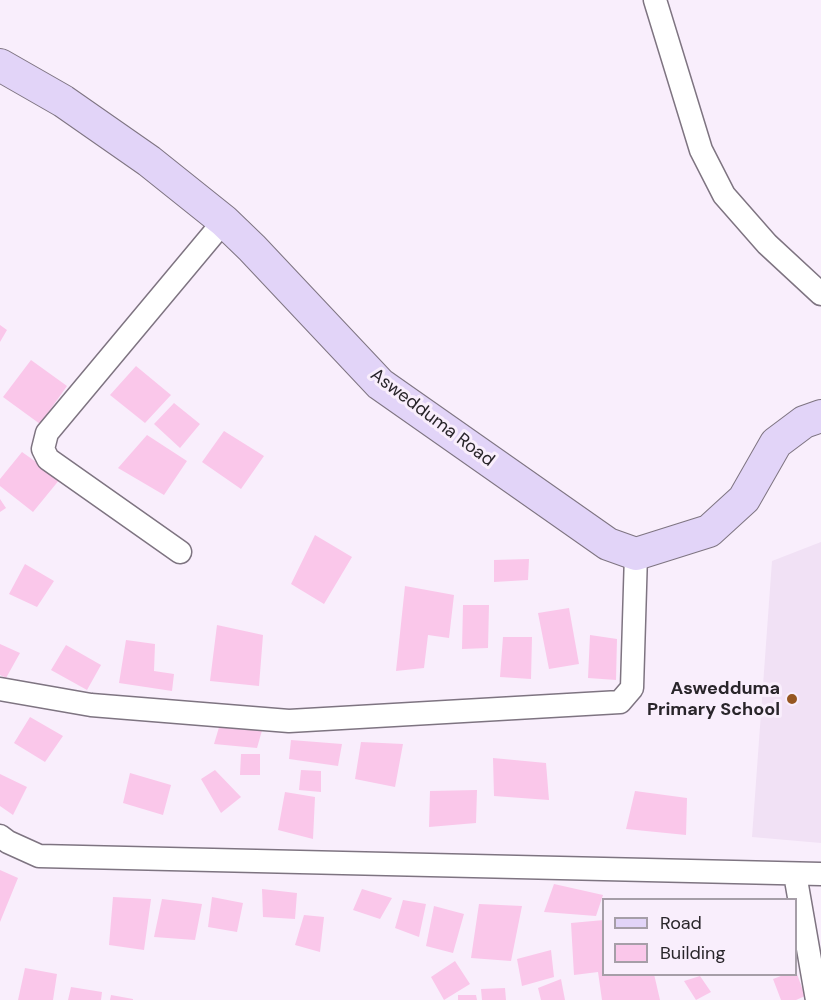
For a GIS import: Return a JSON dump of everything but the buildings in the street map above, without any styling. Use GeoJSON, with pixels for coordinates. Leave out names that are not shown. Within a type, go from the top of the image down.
{"type":"FeatureCollection","features":[{"type":"Feature","properties":{"kind":"street"},"geometry":{"type":"LineString","coordinates":[[655,0],[701,150],[724,195],[767,244],[821,294]]}},
{"type":"Feature","properties":{"kind":"street","name":"Aswedduma Road"},"geometry":{"type":"LineString","coordinates":[[0,65],[63,101],[149,161],[224,221],[380,384],[608,544],[636,554]]}},
{"type":"Feature","properties":{"kind":"street"},"geometry":{"type":"LineString","coordinates":[[180,552],[48,459],[43,449],[47,433],[224,221]]}},
{"type":"Feature","properties":{"kind":"street"},"geometry":{"type":"LineString","coordinates":[[0,689],[91,705],[289,721],[620,702],[632,688],[636,554],[709,531],[744,499],[776,443],[804,422],[821,416]]}},
{"type":"Feature","properties":{"kind":"street"},"geometry":{"type":"LineString","coordinates":[[0,836],[39,856],[821,874]]}},
{"type":"Feature","properties":{"kind":"street"},"geometry":{"type":"LineString","coordinates":[[795,874],[817,1000]]}},
{"type":"Feature","properties":{"kind":"shaded area","name":"Aswedduma Primary School"},"geometry":{"type":"Polygon","coordinates":[[[821,542],[821,843],[752,837],[772,561],[821,542]]]}},
{"type":"Feature","properties":{"kind":"place","name":"Aswedduma Primary School"},"geometry":{"type":"Point","coordinates":[792,699]}}]}
